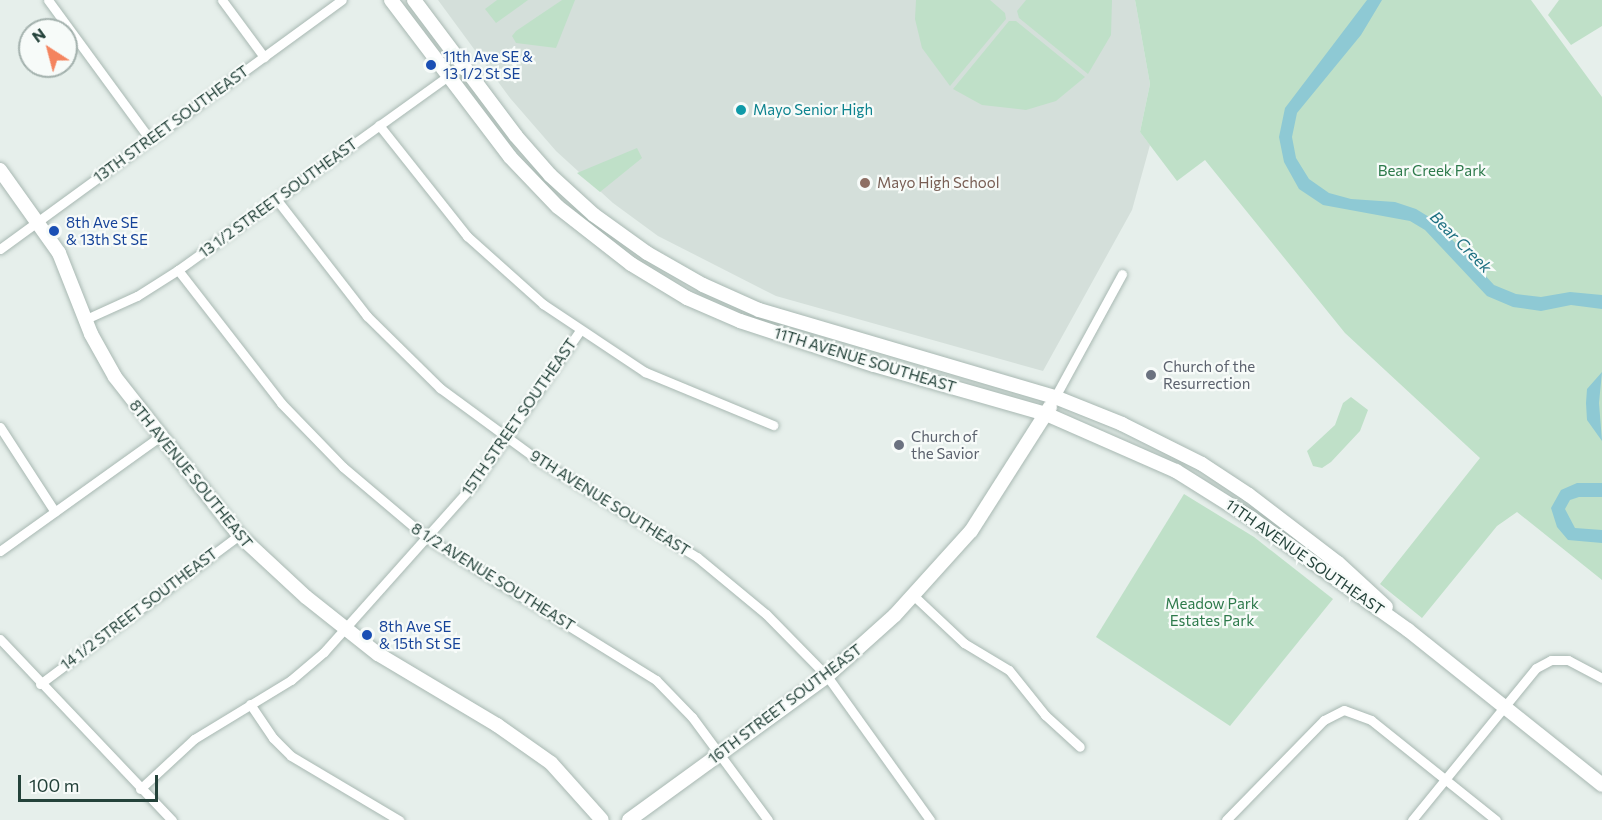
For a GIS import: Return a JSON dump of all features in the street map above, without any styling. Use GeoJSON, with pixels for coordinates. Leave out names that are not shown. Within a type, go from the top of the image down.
{"type":"FeatureCollection","features":[{"type":"Feature","properties":{"kind":"main road","name":"11TH AVENUE SOUTHEAST"},"geometry":{"type":"LineString","coordinates":[[391,0],[510,157],[558,207],[612,251],[681,294],[787,338],[1046,414],[1139,452],[1204,487],[1408,630],[1602,785]]}},
{"type":"Feature","properties":{"kind":"main road","name":"11TH AVENUE SOUTHEAST"},"geometry":{"type":"LineString","coordinates":[[414,0],[516,136],[561,186],[634,244],[695,281],[796,323],[1055,397],[1141,433],[1234,484],[1338,564],[1408,630]]}},
{"type":"Feature","properties":{"kind":"main road","name":"8TH AVENUE SOUTHEAST"},"geometry":{"type":"LineString","coordinates":[[0,170],[38,222],[68,270],[86,319],[111,371],[159,437],[239,535],[345,629],[399,668],[535,751],[574,786],[602,820]]}},
{"type":"Feature","properties":{"kind":"main road","name":"16TH STREET SOUTHEAST"},"geometry":{"type":"LineString","coordinates":[[629,820],[827,676],[914,596],[981,518],[1055,397]]}},
{"type":"Feature","properties":{"kind":"street"},"geometry":{"type":"LineString","coordinates":[[48,0],[149,138]]}},
{"type":"Feature","properties":{"kind":"street"},"geometry":{"type":"LineString","coordinates":[[222,0],[264,57]]}},
{"type":"Feature","properties":{"kind":"street","name":"13TH STREET SOUTHEAST"},"geometry":{"type":"LineString","coordinates":[[0,249],[149,138],[342,0]]}},
{"type":"Feature","properties":{"kind":"street","name":"13 1/2 STREET SOUTHEAST"},"geometry":{"type":"LineString","coordinates":[[86,319],[137,296],[178,270],[463,65]]}},
{"type":"Feature","properties":{"kind":"street"},"geometry":{"type":"LineString","coordinates":[[379,125],[474,243],[517,284],[579,332],[645,372],[772,424]]}},
{"type":"Feature","properties":{"kind":"street","name":"9TH AVENUE SOUTHEAST"},"geometry":{"type":"LineString","coordinates":[[277,200],[327,268],[388,339],[440,388],[506,439],[697,557],[766,614],[827,676],[930,820]]}},
{"type":"Feature","properties":{"kind":"street","name":"8 1/2 AVENUE SOUTHEAST"},"geometry":{"type":"LineString","coordinates":[[178,270],[236,348],[313,438],[366,489],[428,538],[642,670],[681,704],[768,820]]}},
{"type":"Feature","properties":{"kind":"street","name":"16TH STREET SOUTHEAST"},"geometry":{"type":"LineString","coordinates":[[1055,397],[1122,274]]}},
{"type":"Feature","properties":{"kind":"street","name":"15TH STREET SOUTHEAST"},"geometry":{"type":"LineString","coordinates":[[140,789],[194,739],[308,667],[345,629],[473,485],[579,332]]}},
{"type":"Feature","properties":{"kind":"street"},"geometry":{"type":"LineString","coordinates":[[0,427],[55,512]]}},
{"type":"Feature","properties":{"kind":"street"},"geometry":{"type":"LineString","coordinates":[[0,551],[159,437]]}},
{"type":"Feature","properties":{"kind":"street","name":"14 1/2 STREET SOUTHEAST"},"geometry":{"type":"LineString","coordinates":[[40,684],[239,535]]}},
{"type":"Feature","properties":{"kind":"street"},"geometry":{"type":"LineString","coordinates":[[914,596],[964,643],[1009,670],[1045,715],[1080,747]]}},
{"type":"Feature","properties":{"kind":"street"},"geometry":{"type":"LineString","coordinates":[[0,639],[40,684],[172,820]]}},
{"type":"Feature","properties":{"kind":"street"},"geometry":{"type":"LineString","coordinates":[[1412,820],[1536,668],[1551,660],[1574,661],[1602,678]]}},
{"type":"Feature","properties":{"kind":"street"},"geometry":{"type":"LineString","coordinates":[[250,704],[273,738],[291,756],[399,820]]}},
{"type":"Feature","properties":{"kind":"street"},"geometry":{"type":"LineString","coordinates":[[1226,820],[1324,720],[1344,710],[1371,720],[1496,820]]}},
{"type":"Feature","properties":{"kind":"shaded area","name":"Mayo High School"},"geometry":{"type":"Polygon","coordinates":[[[438,0],[1135,0],[1150,84],[1140,132],[1150,145],[1132,210],[1043,371],[776,296],[658,236],[613,203],[556,151],[510,98],[438,0]]]}},
{"type":"Feature","properties":{"kind":"green space"},"geometry":{"type":"Polygon","coordinates":[[[497,0],[528,0],[496,23],[485,9],[497,0]]]}},
{"type":"Feature","properties":{"kind":"green space"},"geometry":{"type":"Polygon","coordinates":[[[562,0],[575,0],[556,48],[516,43],[512,36],[516,31],[562,0]]]}},
{"type":"Feature","properties":{"kind":"green space"},"geometry":{"type":"Polygon","coordinates":[[[916,0],[990,0],[1005,13],[1006,19],[950,86],[922,48],[915,19],[916,0]]]}},
{"type":"Feature","properties":{"kind":"green space"},"geometry":{"type":"Polygon","coordinates":[[[1026,0],[1112,0],[1111,35],[1088,74],[1019,18],[1017,11],[1026,0]]]}},
{"type":"Feature","properties":{"kind":"green space","name":"Bear Creek Park"},"geometry":{"type":"Polygon","coordinates":[[[1135,0],[1531,0],[1602,97],[1602,580],[1517,512],[1497,526],[1422,618],[1380,584],[1480,458],[1345,333],[1205,160],[1177,181],[1140,132],[1150,84],[1135,0]]]}},
{"type":"Feature","properties":{"kind":"green space"},"geometry":{"type":"Polygon","coordinates":[[[1559,0],[1602,0],[1602,26],[1571,45],[1548,15],[1559,0]]]}},
{"type":"Feature","properties":{"kind":"green space"},"geometry":{"type":"Polygon","coordinates":[[[1009,21],[1016,21],[1085,77],[1056,101],[1026,110],[982,105],[953,89],[1009,21]]]}},
{"type":"Feature","properties":{"kind":"green space"},"geometry":{"type":"Polygon","coordinates":[[[637,148],[642,158],[600,192],[577,173],[637,148]]]}},
{"type":"Feature","properties":{"kind":"green space"},"geometry":{"type":"Polygon","coordinates":[[[1351,397],[1368,410],[1360,431],[1331,462],[1322,468],[1313,466],[1307,451],[1335,425],[1343,403],[1351,397]]]}},
{"type":"Feature","properties":{"kind":"green space","name":"Meadow Park Estates Park"},"geometry":{"type":"Polygon","coordinates":[[[1184,494],[1254,537],[1333,599],[1230,726],[1096,637],[1184,494]]]}},
{"type":"Feature","properties":{"kind":"water"},"geometry":{"type":"Polygon","coordinates":[[[1367,0],[1382,0],[1361,35],[1297,113],[1292,137],[1296,158],[1309,179],[1329,193],[1351,199],[1395,202],[1416,209],[1434,220],[1494,285],[1516,294],[1541,297],[1570,292],[1602,295],[1602,309],[1571,305],[1541,311],[1513,307],[1487,296],[1425,230],[1410,221],[1323,205],[1299,189],[1284,162],[1279,137],[1285,108],[1367,0]]]}},
{"type":"Feature","properties":{"kind":"water"},"geometry":{"type":"Polygon","coordinates":[[[1602,372],[1599,403],[1602,441],[1587,420],[1586,403],[1587,389],[1602,372]]]}},
{"type":"Feature","properties":{"kind":"water"},"geometry":{"type":"Polygon","coordinates":[[[1577,483],[1602,483],[1602,497],[1579,497],[1570,500],[1565,509],[1575,528],[1602,530],[1602,543],[1568,540],[1557,527],[1551,508],[1561,490],[1577,483]]]}},
{"type":"Feature","properties":{"kind":"place","name":"11th Ave SE & 13 1/2 St SE"},"geometry":{"type":"Point","coordinates":[431,65]}},
{"type":"Feature","properties":{"kind":"place","name":"Mayo Senior High"},"geometry":{"type":"Point","coordinates":[741,110]}},
{"type":"Feature","properties":{"kind":"place","name":"Mayo High School"},"geometry":{"type":"Point","coordinates":[865,183]}},
{"type":"Feature","properties":{"kind":"place","name":"8th Ave SE & 13th St SE"},"geometry":{"type":"Point","coordinates":[54,231]}},
{"type":"Feature","properties":{"kind":"place","name":"Church of the Resurrection"},"geometry":{"type":"Point","coordinates":[1151,375]}},
{"type":"Feature","properties":{"kind":"place","name":"Church of the Savior"},"geometry":{"type":"Point","coordinates":[899,445]}},
{"type":"Feature","properties":{"kind":"place","name":"8th Ave SE & 15th St SE"},"geometry":{"type":"Point","coordinates":[367,635]}},
{"type":"Feature","properties":{"kind":"water label","name":"Bear Creek"},"geometry":{"type":"Point","coordinates":[1461,242]}}]}
